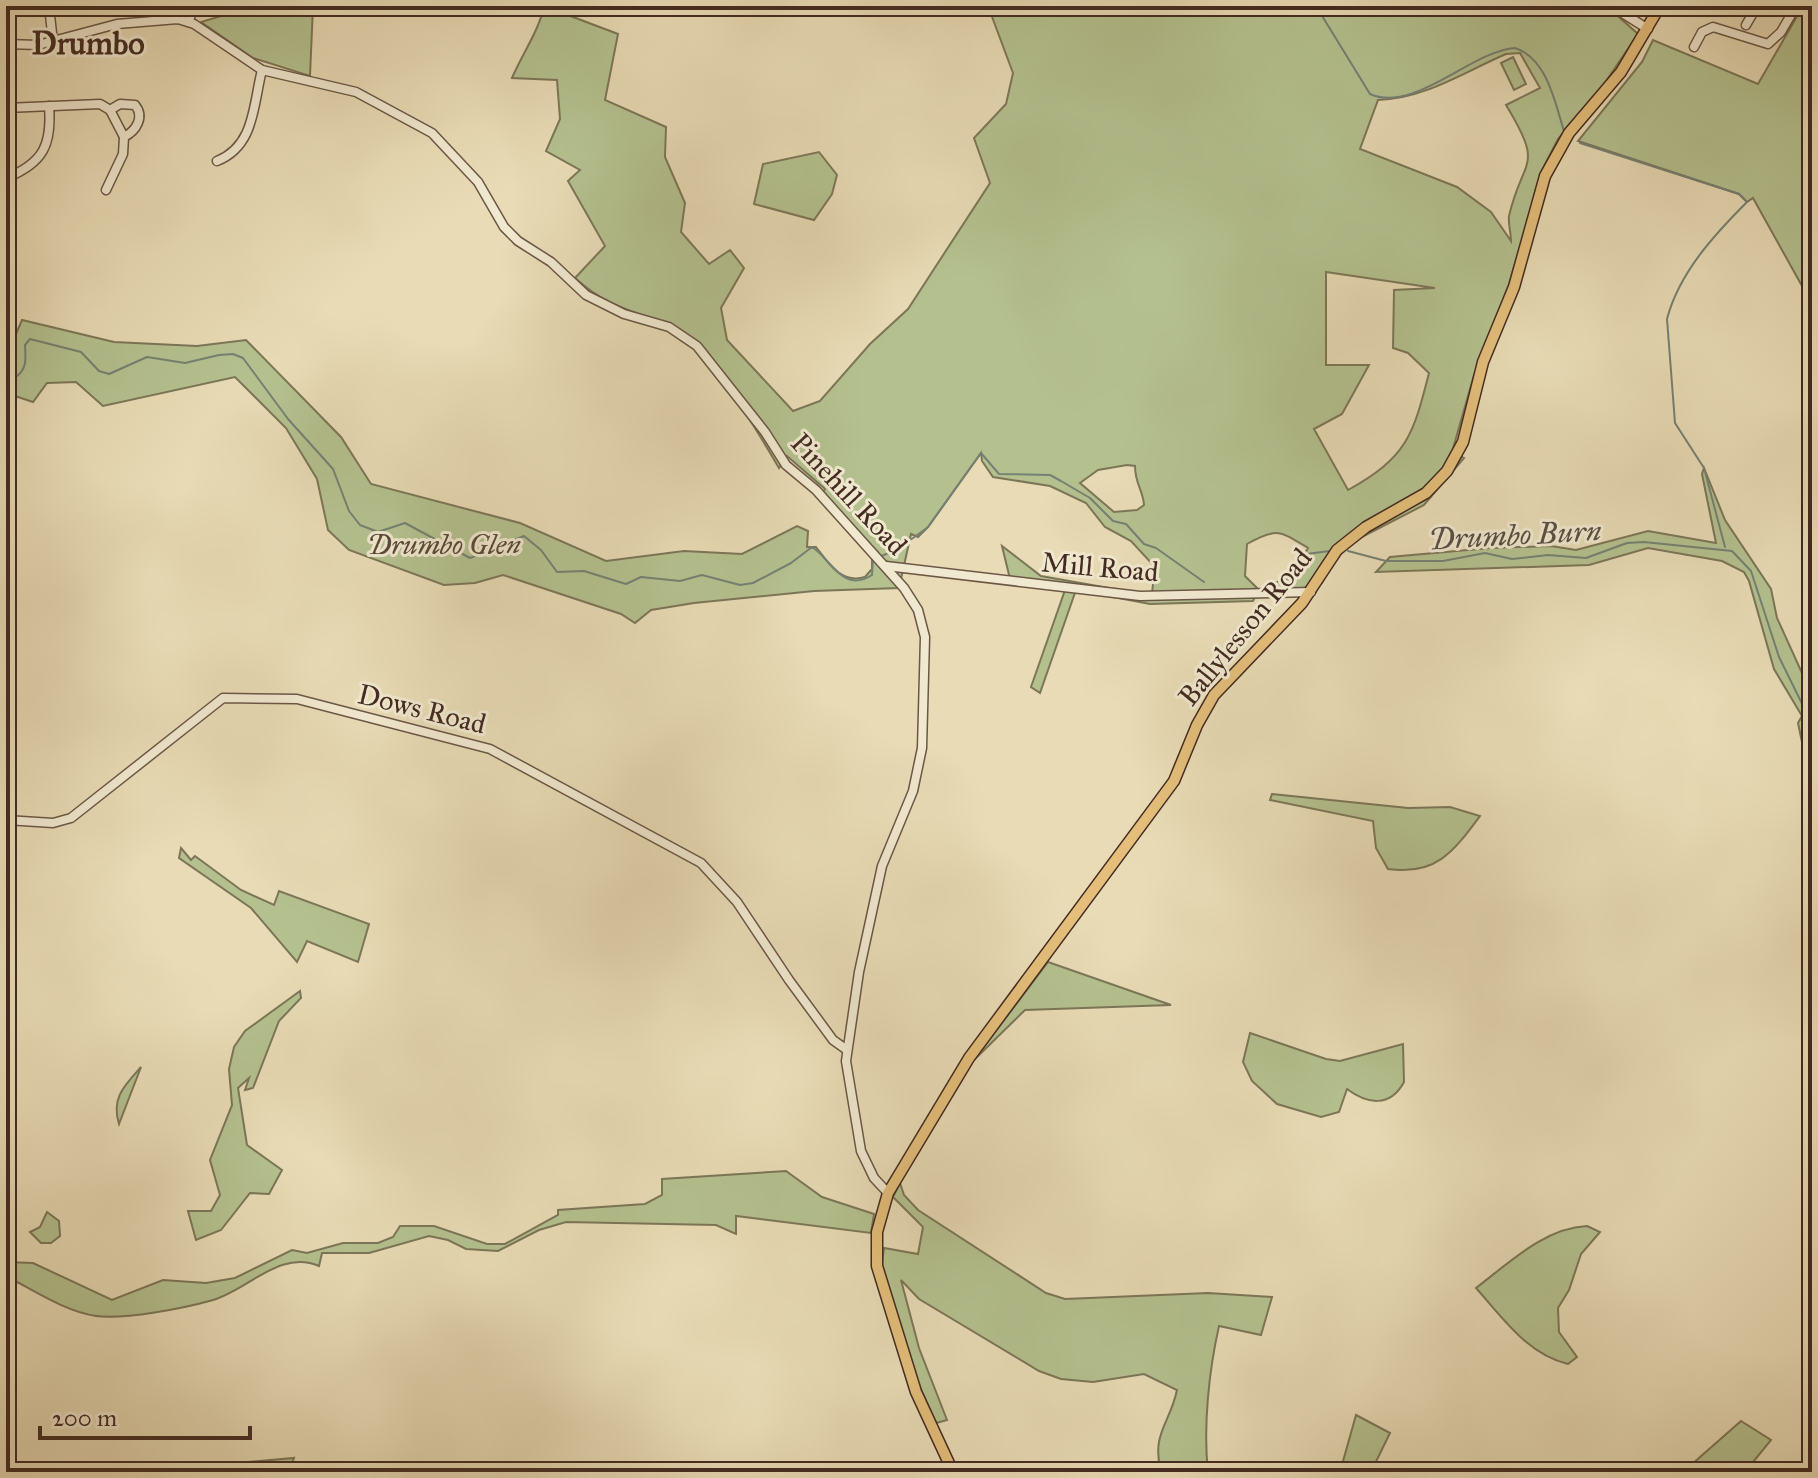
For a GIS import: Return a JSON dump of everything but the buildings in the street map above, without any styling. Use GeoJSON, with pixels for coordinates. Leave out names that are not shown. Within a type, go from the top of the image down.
{"type":"FeatureCollection","features":[{"type":"Feature","properties":{"kind":"main road","name":"Ballylesson Road"},"geometry":{"type":"LineString","coordinates":[[953,1472],[916,1392],[877,1266],[877,1232],[888,1193],[969,1058],[1174,781],[1197,725],[1214,695],[1311,592],[1328,562],[1348,539],[1426,493],[1456,457],[1470,419],[1483,362],[1514,287],[1545,176],[1569,133],[1621,72],[1660,6]]}},
{"type":"Feature","properties":{"kind":"street"},"geometry":{"type":"LineString","coordinates":[[49,6],[53,42]]}},
{"type":"Feature","properties":{"kind":"street"},"geometry":{"type":"LineString","coordinates":[[173,6],[178,19]]}},
{"type":"Feature","properties":{"kind":"street"},"geometry":{"type":"LineString","coordinates":[[189,22],[193,6]]}},
{"type":"Feature","properties":{"kind":"street"},"geometry":{"type":"LineString","coordinates":[[1623,6],[1624,14],[1648,29]]}},
{"type":"Feature","properties":{"kind":"street"},"geometry":{"type":"LineString","coordinates":[[1694,47],[1702,32],[1713,27],[1768,44],[1781,32],[1796,6]]}},
{"type":"Feature","properties":{"kind":"street"},"geometry":{"type":"LineString","coordinates":[[1746,25],[1758,7]]}},
{"type":"Feature","properties":{"kind":"street","name":"Pinehill Road"},"geometry":{"type":"LineString","coordinates":[[6,44],[53,42],[117,24],[178,19],[189,22],[262,70],[356,92],[432,133],[478,182],[504,227],[518,241],[551,262],[586,295],[624,314],[669,327],[697,346],[765,432],[786,465],[816,490],[911,597],[925,637],[922,748],[913,791],[882,866],[847,1050],[861,1151],[874,1178],[888,1193]]}},
{"type":"Feature","properties":{"kind":"street"},"geometry":{"type":"LineString","coordinates":[[217,161],[236,151],[247,136],[262,70]]}},
{"type":"Feature","properties":{"kind":"street"},"geometry":{"type":"LineString","coordinates":[[110,110],[129,103],[140,110],[136,128],[124,137]]}},
{"type":"Feature","properties":{"kind":"street"},"geometry":{"type":"LineString","coordinates":[[6,108],[100,104],[110,110],[124,137],[123,154],[106,190]]}},
{"type":"Feature","properties":{"kind":"street"},"geometry":{"type":"LineString","coordinates":[[6,178],[41,156],[51,132],[49,106]]}},
{"type":"Feature","properties":{"kind":"street","name":"Mill Road"},"geometry":{"type":"LineString","coordinates":[[881,560],[1140,596],[1311,592]]}},
{"type":"Feature","properties":{"kind":"street","name":"Dows Road"},"geometry":{"type":"LineString","coordinates":[[6,820],[53,823],[71,818],[223,698],[297,699],[490,749],[701,863],[737,902],[833,1040],[847,1050]]}},
{"type":"Feature","properties":{"kind":"green space"},"geometry":{"type":"Polygon","coordinates":[[[254,6],[313,6],[310,76],[253,58],[201,22],[254,6]]]}},
{"type":"Feature","properties":{"kind":"green space","name":"Drumbo Glen"},"geometry":{"type":"Polygon","coordinates":[[[544,6],[618,34],[605,100],[666,127],[665,157],[685,203],[681,232],[709,264],[730,250],[744,268],[721,308],[727,340],[793,411],[820,401],[870,344],[908,309],[990,183],[974,138],[1006,104],[1013,73],[988,6],[1612,6],[1610,9],[1638,34],[1602,87],[1558,139],[1543,168],[1509,284],[1474,375],[1452,452],[1464,458],[1424,505],[1354,541],[1331,564],[1322,583],[1306,589],[1272,589],[1272,584],[1291,577],[1308,548],[1284,535],[1272,533],[1247,544],[1245,576],[1259,590],[1253,601],[1150,604],[1076,590],[1040,693],[1031,687],[1065,590],[1011,583],[1002,546],[1041,576],[1137,593],[1152,593],[1155,567],[1131,541],[1105,527],[1086,503],[1050,486],[993,477],[982,461],[981,453],[928,527],[918,537],[911,534],[899,588],[814,591],[694,603],[651,610],[635,623],[621,614],[503,575],[475,583],[444,585],[349,550],[328,530],[317,479],[286,428],[235,377],[103,406],[76,382],[47,383],[33,402],[6,393],[6,357],[22,320],[114,342],[197,346],[246,340],[341,437],[371,484],[520,523],[606,561],[684,551],[742,554],[797,526],[808,531],[807,547],[816,547],[836,571],[849,578],[865,577],[872,569],[872,557],[820,498],[825,489],[787,456],[779,468],[735,398],[710,365],[681,337],[682,331],[615,305],[575,278],[605,246],[568,181],[580,170],[546,151],[560,119],[557,80],[512,78],[544,6]],[[1520,53],[1506,54],[1428,90],[1378,100],[1360,149],[1457,187],[1491,212],[1511,241],[1509,216],[1528,152],[1506,105],[1540,88],[1520,53]],[[1326,272],[1326,365],[1369,365],[1342,414],[1314,429],[1348,490],[1383,467],[1405,443],[1418,413],[1429,373],[1408,353],[1393,348],[1394,290],[1435,288],[1326,272]],[[1135,466],[1098,470],[1080,483],[1114,512],[1137,510],[1144,505],[1135,466]]]}},
{"type":"Feature","properties":{"kind":"green space"},"geometry":{"type":"Polygon","coordinates":[[[1803,6],[1812,8],[1812,304],[1753,198],[1747,202],[1739,194],[1578,141],[1642,62],[1653,40],[1758,84],[1803,6]]]}},
{"type":"Feature","properties":{"kind":"green space"},"geometry":{"type":"Polygon","coordinates":[[[1513,57],[1526,84],[1514,90],[1501,63],[1513,57]]]}},
{"type":"Feature","properties":{"kind":"green space"},"geometry":{"type":"Polygon","coordinates":[[[819,152],[837,175],[832,194],[814,220],[754,204],[763,164],[819,152]]]}},
{"type":"Feature","properties":{"kind":"green space"},"geometry":{"type":"Polygon","coordinates":[[[1704,468],[1725,520],[1771,589],[1777,618],[1812,695],[1812,766],[1804,752],[1798,723],[1802,716],[1774,669],[1749,581],[1744,572],[1722,561],[1648,548],[1589,565],[1376,572],[1390,557],[1490,548],[1551,546],[1576,550],[1648,531],[1716,543],[1702,474],[1704,468]]]}},
{"type":"Feature","properties":{"kind":"green space"},"geometry":{"type":"Polygon","coordinates":[[[1272,794],[1408,808],[1450,807],[1480,816],[1452,850],[1431,865],[1419,869],[1388,869],[1376,848],[1373,821],[1270,800],[1272,794]]]}},
{"type":"Feature","properties":{"kind":"green space"},"geometry":{"type":"Polygon","coordinates":[[[181,848],[191,860],[195,856],[241,890],[274,905],[279,891],[369,924],[358,962],[307,941],[297,962],[251,908],[179,858],[181,848]]]}},
{"type":"Feature","properties":{"kind":"green space"},"geometry":{"type":"Polygon","coordinates":[[[1048,962],[1171,1005],[1025,1010],[973,1061],[1048,962]]]}},
{"type":"Feature","properties":{"kind":"green space"},"geometry":{"type":"Polygon","coordinates":[[[300,991],[301,998],[279,1021],[253,1088],[245,1090],[249,1078],[238,1088],[247,1145],[282,1170],[269,1194],[250,1193],[221,1230],[196,1240],[188,1211],[211,1211],[220,1195],[210,1160],[232,1105],[229,1069],[234,1047],[245,1031],[300,991]]]}},
{"type":"Feature","properties":{"kind":"green space"},"geometry":{"type":"Polygon","coordinates":[[[1250,1033],[1340,1061],[1403,1044],[1404,1082],[1392,1096],[1378,1101],[1362,1098],[1347,1089],[1339,1112],[1321,1117],[1277,1104],[1252,1081],[1243,1062],[1250,1033]]]}},
{"type":"Feature","properties":{"kind":"green space"},"geometry":{"type":"Polygon","coordinates":[[[141,1067],[119,1124],[118,1100],[124,1087],[141,1067]]]}},
{"type":"Feature","properties":{"kind":"green space"},"geometry":{"type":"Polygon","coordinates":[[[786,1171],[822,1197],[874,1214],[871,1233],[736,1216],[736,1234],[716,1225],[566,1222],[539,1230],[498,1251],[466,1249],[448,1240],[429,1236],[369,1253],[322,1253],[319,1266],[305,1262],[278,1266],[213,1300],[171,1310],[108,1317],[73,1310],[6,1276],[6,1262],[33,1263],[112,1300],[163,1280],[206,1283],[235,1278],[292,1250],[307,1253],[343,1243],[378,1243],[393,1237],[400,1226],[434,1226],[487,1244],[505,1244],[558,1215],[558,1210],[645,1204],[662,1195],[662,1179],[786,1171]]]}},
{"type":"Feature","properties":{"kind":"green space"},"geometry":{"type":"Polygon","coordinates":[[[900,1183],[904,1195],[918,1210],[1046,1293],[1065,1299],[1208,1293],[1272,1297],[1261,1335],[1219,1326],[1208,1399],[1208,1472],[1161,1472],[1158,1448],[1177,1390],[1144,1374],[1093,1382],[1061,1379],[1039,1371],[919,1299],[901,1280],[919,1348],[947,1420],[936,1423],[909,1363],[882,1264],[884,1248],[918,1254],[923,1227],[893,1197],[900,1183]]]}},
{"type":"Feature","properties":{"kind":"green space"},"geometry":{"type":"Polygon","coordinates":[[[47,1212],[59,1221],[60,1236],[51,1243],[41,1243],[30,1232],[40,1227],[47,1212]]]}},
{"type":"Feature","properties":{"kind":"green space"},"geometry":{"type":"Polygon","coordinates":[[[1587,1226],[1600,1232],[1581,1254],[1569,1290],[1558,1308],[1559,1332],[1577,1357],[1568,1364],[1553,1359],[1528,1343],[1476,1288],[1542,1240],[1571,1228],[1587,1226]]]}},
{"type":"Feature","properties":{"kind":"green space"},"geometry":{"type":"Polygon","coordinates":[[[1356,1415],[1390,1433],[1371,1472],[1340,1472],[1356,1415]]]}},
{"type":"Feature","properties":{"kind":"green space"},"geometry":{"type":"Polygon","coordinates":[[[1741,1421],[1771,1440],[1745,1472],[1683,1472],[1741,1421]]]}},
{"type":"Feature","properties":{"kind":"green space"},"geometry":{"type":"Polygon","coordinates":[[[294,1458],[289,1472],[192,1472],[192,1467],[294,1458]]]}},
{"type":"Feature","properties":{"kind":"waterway"},"geometry":{"type":"LineString","coordinates":[[1316,6],[1370,94],[1387,98],[1405,96],[1480,59],[1515,48],[1526,53],[1542,71],[1564,131]]}},
{"type":"Feature","properties":{"kind":"waterway"},"geometry":{"type":"LineString","coordinates":[[1580,143],[1739,194],[1747,202],[1710,241],[1689,270],[1667,319],[1675,423],[1704,468],[1725,547]]}},
{"type":"Feature","properties":{"kind":"waterway","name":"Drumbo Burn"},"geometry":{"type":"LineString","coordinates":[[6,376],[14,378],[21,372],[25,345],[30,339],[81,352],[99,371],[109,374],[147,357],[185,363],[233,354],[243,358],[288,419],[333,469],[349,511],[360,525],[378,532],[405,523],[470,558],[524,536],[541,550],[557,572],[584,571],[626,584],[641,577],[680,581],[702,575],[740,585],[753,583],[791,563],[812,547],[838,573],[853,580],[872,575],[873,560]]}},
{"type":"Feature","properties":{"kind":"waterway","name":"Drumbo Burn"},"geometry":{"type":"LineString","coordinates":[[879,557],[898,549],[928,527],[981,453],[999,474],[1050,475],[1061,481],[1090,498],[1113,521],[1126,524],[1144,544],[1156,548],[1204,582]]}},
{"type":"Feature","properties":{"kind":"waterway","name":"Drumbo Burn"},"geometry":{"type":"LineString","coordinates":[[1348,551],[1386,561],[1443,561],[1485,553],[1512,559],[1548,555],[1586,558],[1627,543],[1644,542],[1732,551],[1751,571],[1779,657],[1812,724]]}},
{"type":"Feature","properties":{"kind":"waterway","name":"Drumbo Burn"},"geometry":{"type":"LineString","coordinates":[[1306,554],[1330,551]]}},
{"type":"Feature","properties":{"kind":"district","name":"Drumbo"},"geometry":{"type":"Point","coordinates":[88,43]}}]}
